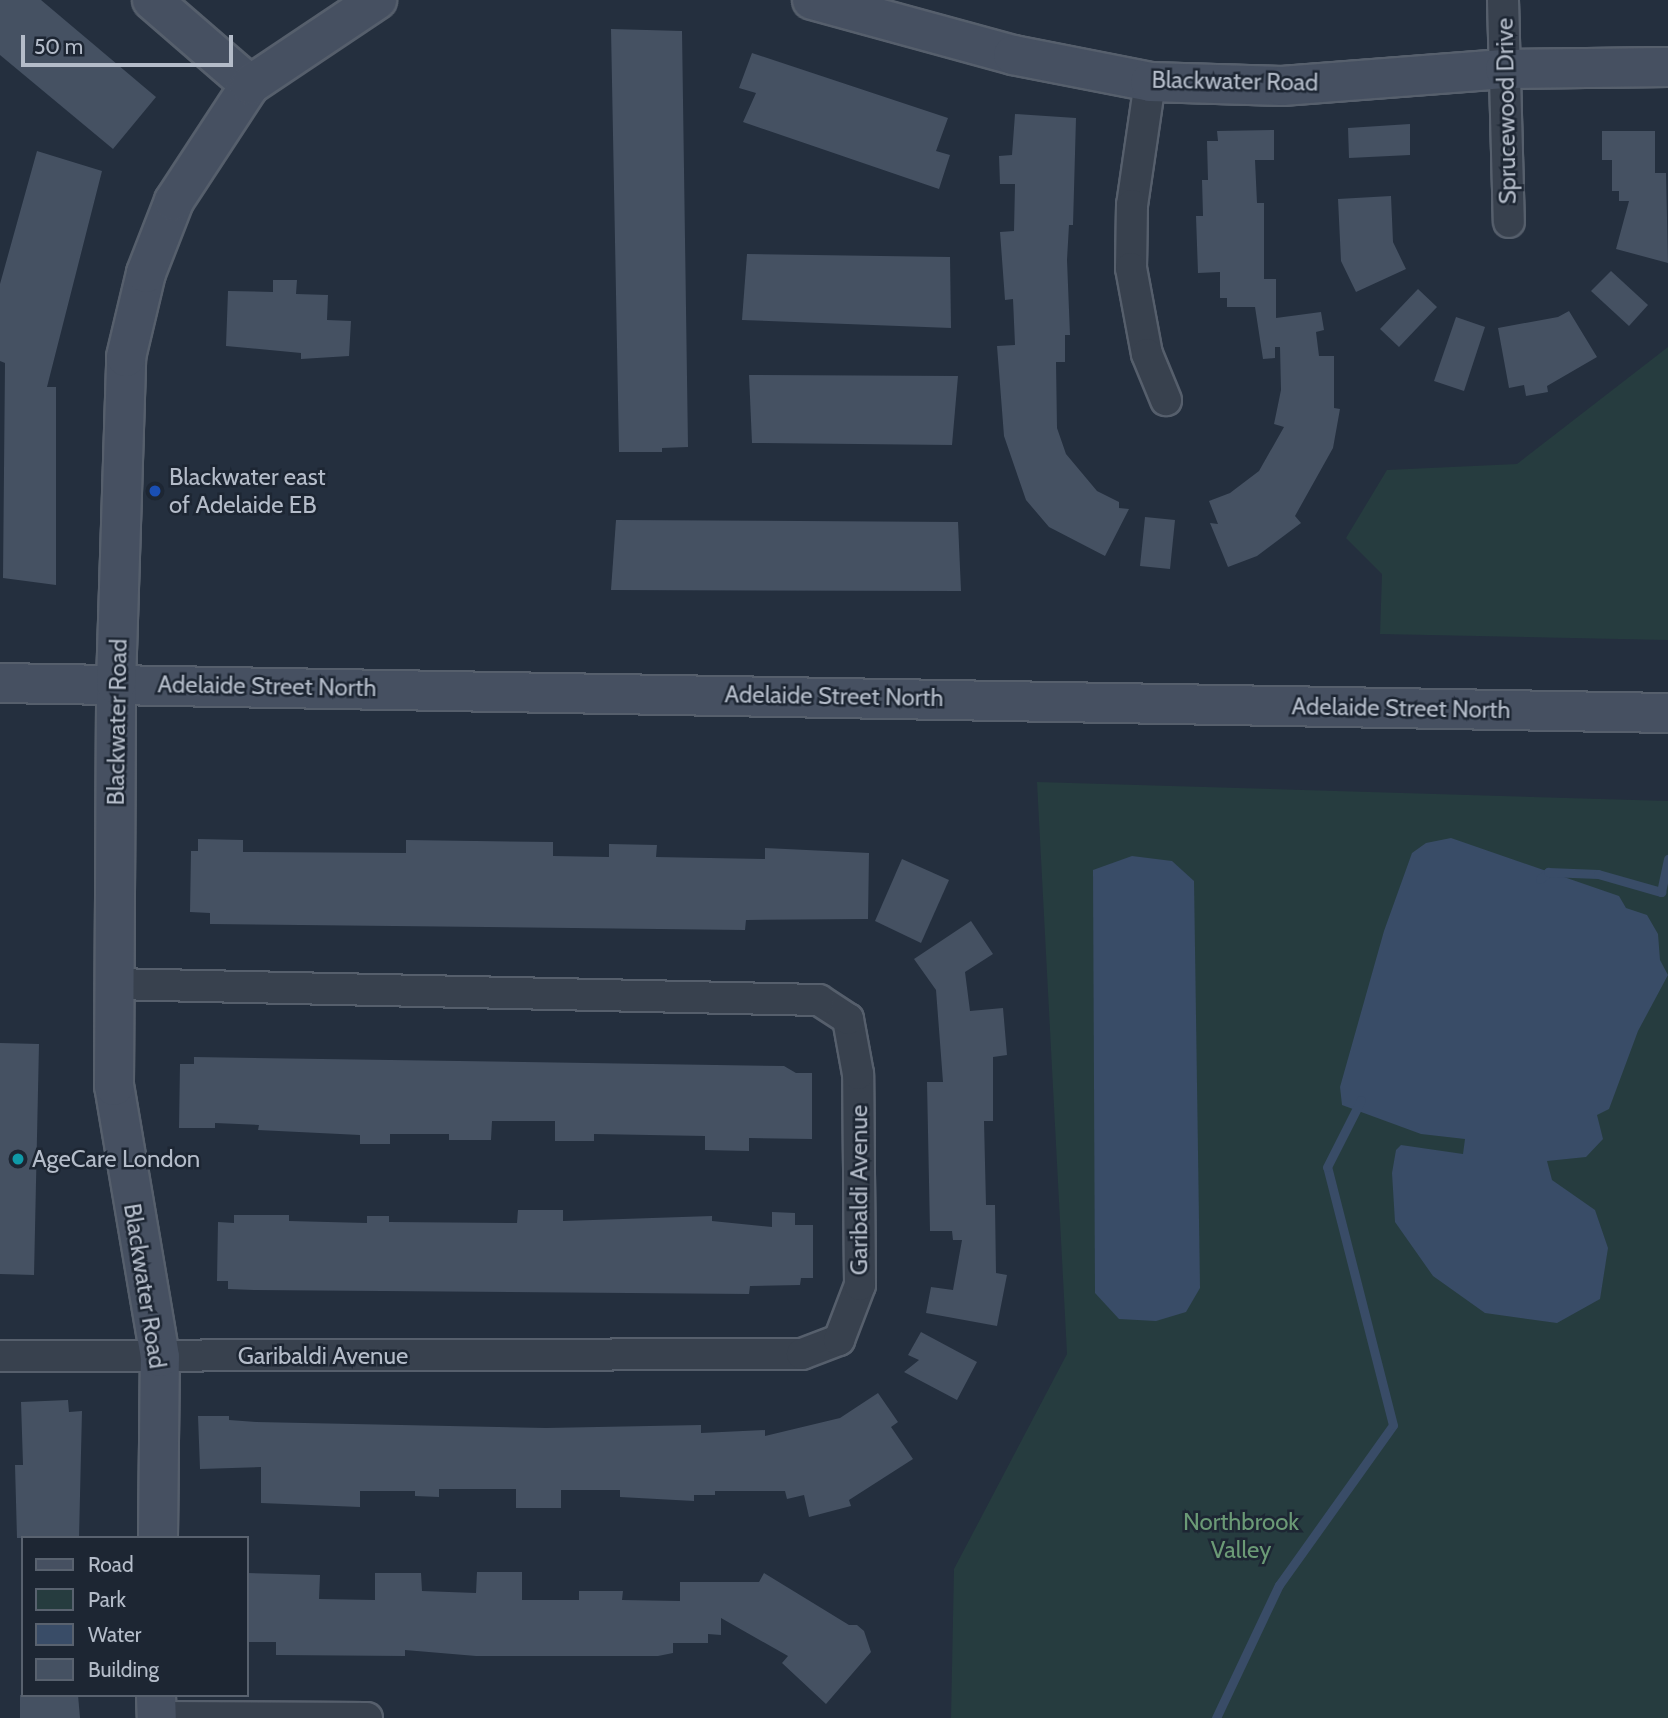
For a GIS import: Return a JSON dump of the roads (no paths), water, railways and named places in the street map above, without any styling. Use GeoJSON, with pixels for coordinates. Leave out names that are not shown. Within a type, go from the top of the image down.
{"type":"FeatureCollection","features":[{"type":"Feature","properties":{"kind":"street"},"geometry":{"type":"LineString","coordinates":[[152,0],[250,85]]}},
{"type":"Feature","properties":{"kind":"street","name":"Blackwater Road"},"geometry":{"type":"LineString","coordinates":[[158,1536],[160,1357],[114,1086],[116,684],[126,357],[146,273],[174,201],[250,85],[377,0]]}},
{"type":"Feature","properties":{"kind":"street","name":"Blackwater Road"},"geometry":{"type":"LineString","coordinates":[[812,0],[1013,55],[1150,82],[1282,86],[1505,69],[1668,67]]}},
{"type":"Feature","properties":{"kind":"street","name":"Sprucewood Drive"},"geometry":{"type":"LineString","coordinates":[[1503,0],[1509,222]]}},
{"type":"Feature","properties":{"kind":"street"},"geometry":{"type":"LineString","coordinates":[[1150,82],[1132,205],[1131,268],[1147,354],[1166,400]]}},
{"type":"Feature","properties":{"kind":"street","name":"Adelaide Street North"},"geometry":{"type":"LineString","coordinates":[[0,683],[1668,713]]}},
{"type":"Feature","properties":{"kind":"street","name":"Garibaldi Avenue"},"geometry":{"type":"LineString","coordinates":[[0,1356],[802,1354],[839,1340],[860,1285],[858,1074],[848,1019],[819,1000],[115,984]]}},
{"type":"Feature","properties":{"kind":"street"},"geometry":{"type":"LineString","coordinates":[[156,1710],[367,1718]]}},
{"type":"Feature","properties":{"kind":"water"},"geometry":{"type":"Polygon","coordinates":[[[1451,838],[1619,896],[1626,908],[1647,915],[1658,934],[1660,960],[1668,975],[1638,1031],[1609,1109],[1597,1115],[1603,1139],[1586,1157],[1547,1161],[1552,1180],[1595,1210],[1608,1248],[1600,1299],[1557,1323],[1485,1313],[1433,1276],[1395,1222],[1392,1173],[1396,1150],[1401,1145],[1463,1154],[1465,1139],[1421,1134],[1342,1105],[1340,1087],[1384,931],[1412,853],[1426,843],[1451,838]]]}},
{"type":"Feature","properties":{"kind":"water"},"geometry":{"type":"Polygon","coordinates":[[[1132,856],[1172,861],[1194,881],[1200,1288],[1186,1312],[1156,1321],[1119,1319],[1095,1293],[1093,870],[1132,856]]]}},
{"type":"Feature","properties":{"kind":"waterway"},"geometry":{"type":"LineString","coordinates":[[1540,879],[1548,872],[1598,874],[1661,892],[1668,859]]}},
{"type":"Feature","properties":{"kind":"waterway"},"geometry":{"type":"LineString","coordinates":[[1216,1718],[1279,1585],[1393,1425],[1327,1167],[1361,1100]]}},
{"type":"Feature","properties":{"kind":"place","name":"Blackwater east of Adelaide EB"},"geometry":{"type":"Point","coordinates":[155,491]}},
{"type":"Feature","properties":{"kind":"place","name":"AgeCare London"},"geometry":{"type":"Point","coordinates":[18,1159]}},
{"type":"Feature","properties":{"kind":"park label","name":"Northbrook Valley"},"geometry":{"type":"Point","coordinates":[1241,1536]}}]}
